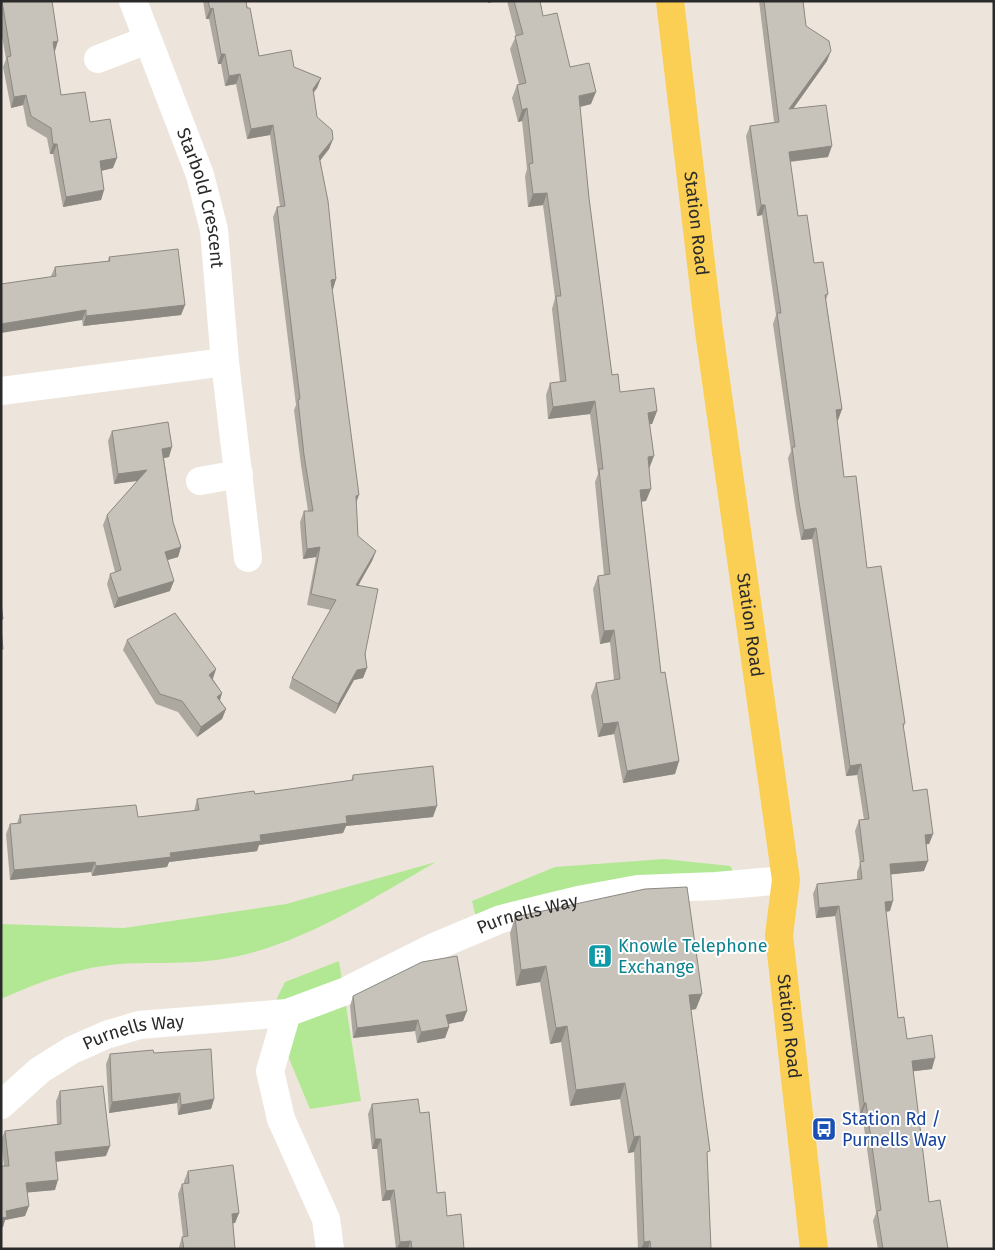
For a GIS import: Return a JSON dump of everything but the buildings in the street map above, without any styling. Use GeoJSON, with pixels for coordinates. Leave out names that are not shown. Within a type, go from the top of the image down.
{"type":"FeatureCollection","features":[{"type":"Feature","properties":{"kind":"main road","name":"Station Road"},"geometry":{"type":"LineString","coordinates":[[670,1],[709,330],[786,880],[779,935],[814,1249]]}},
{"type":"Feature","properties":{"kind":"street","name":"Starbold Crescent"},"geometry":{"type":"LineString","coordinates":[[133,1],[200,175],[214,230],[225,362],[248,558]]}},
{"type":"Feature","properties":{"kind":"street"},"geometry":{"type":"LineString","coordinates":[[98,59],[147,40]]}},
{"type":"Feature","properties":{"kind":"street"},"geometry":{"type":"LineString","coordinates":[[1,391],[225,362]]}},
{"type":"Feature","properties":{"kind":"street"},"geometry":{"type":"LineString","coordinates":[[200,481],[239,474]]}},
{"type":"Feature","properties":{"kind":"street","name":"Purnells Way"},"geometry":{"type":"LineString","coordinates":[[5,1093],[72,1050],[106,1035],[139,1026],[286,1012],[346,991],[434,948],[501,920],[578,900],[638,889],[716,886],[786,880]]}},
{"type":"Feature","properties":{"kind":"street"},"geometry":{"type":"LineString","coordinates":[[286,1012],[270,1072],[281,1119],[326,1219],[330,1249]]}},
{"type":"Feature","properties":{"kind":"green space"},"geometry":{"type":"Polygon","coordinates":[[[664,859],[730,866],[742,884],[480,935],[472,901],[555,867],[664,859]]]}},
{"type":"Feature","properties":{"kind":"green space"},"geometry":{"type":"Polygon","coordinates":[[[436,862],[330,922],[274,946],[216,960],[96,967],[54,978],[1,999],[1,924],[124,928],[286,904],[436,862]]]}},
{"type":"Feature","properties":{"kind":"green space"},"geometry":{"type":"Polygon","coordinates":[[[339,961],[361,1101],[310,1109],[288,1056],[277,998],[285,982],[339,961]]]}},
{"type":"Feature","properties":{"kind":"place","name":"Knowle Telephone Exchange"},"geometry":{"type":"Point","coordinates":[600,956]}},
{"type":"Feature","properties":{"kind":"place","name":"Station Rd / Purnells Way"},"geometry":{"type":"Point","coordinates":[824,1129]}}]}
